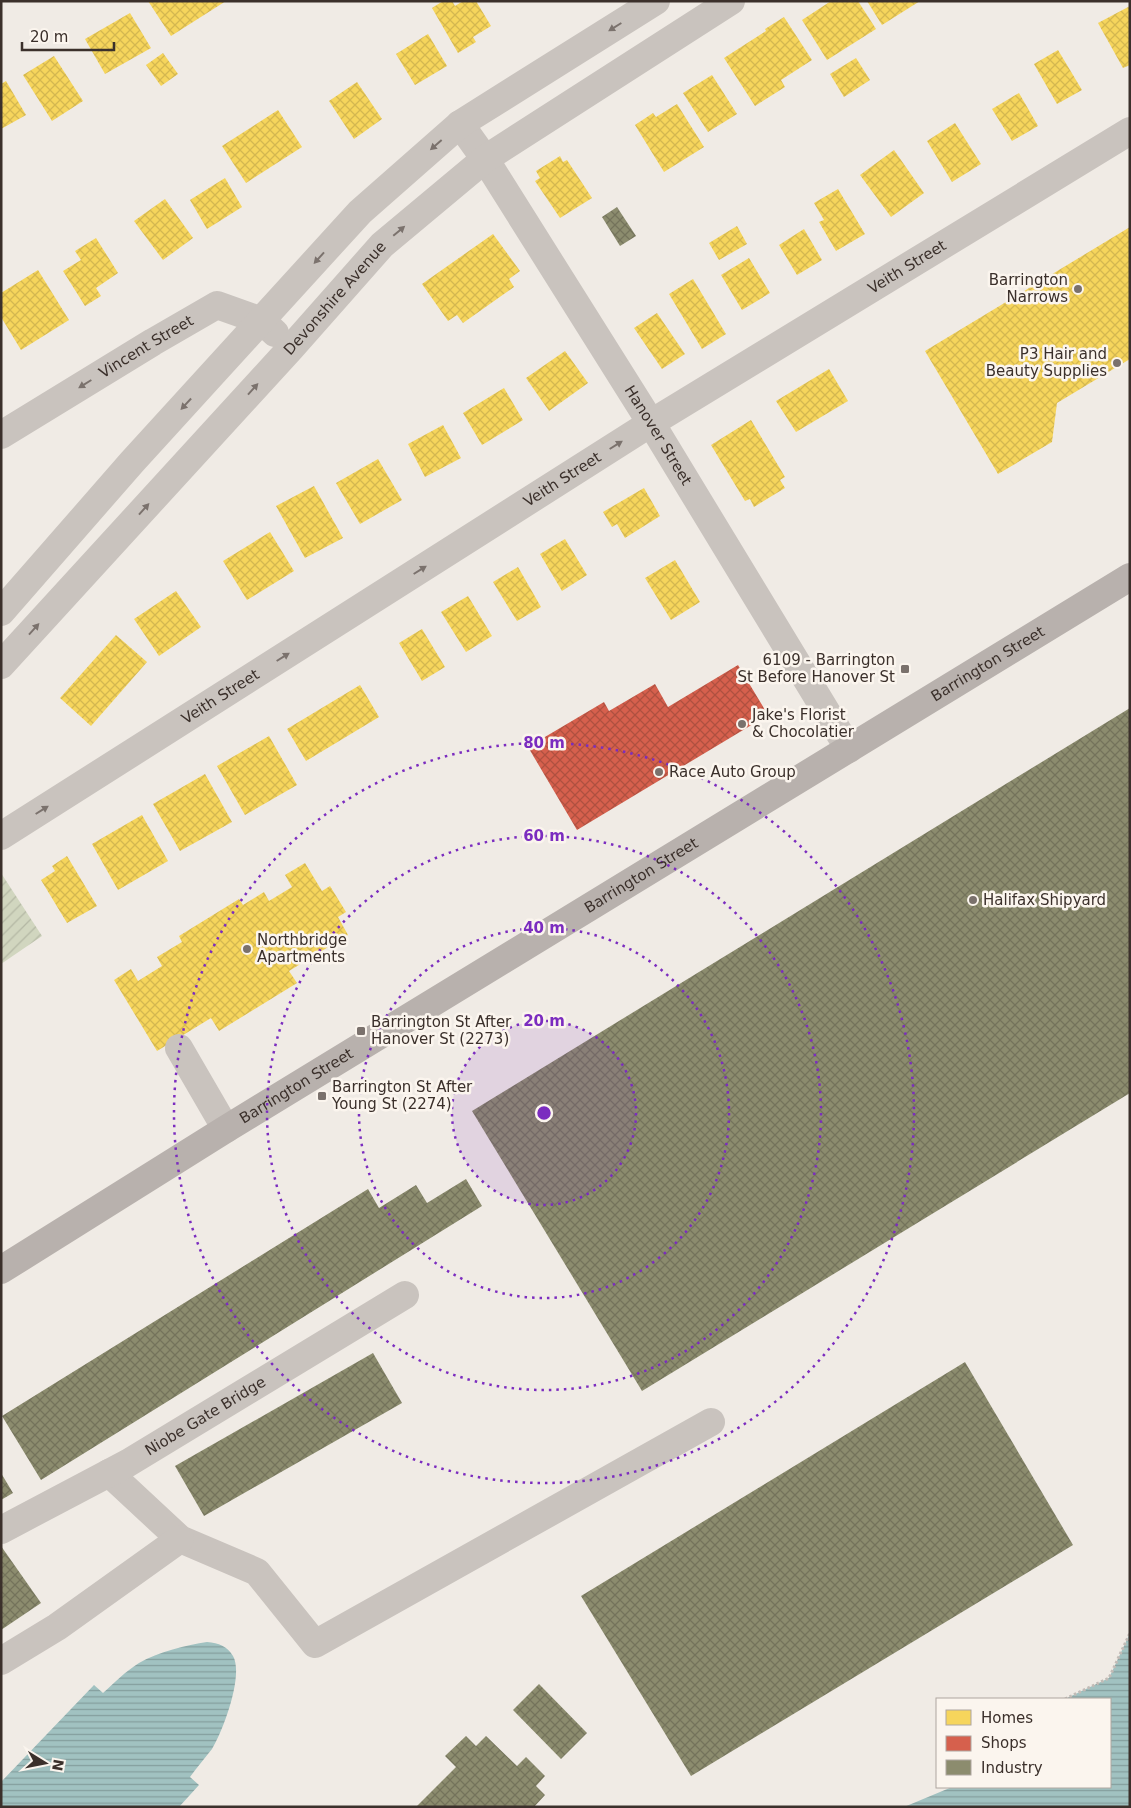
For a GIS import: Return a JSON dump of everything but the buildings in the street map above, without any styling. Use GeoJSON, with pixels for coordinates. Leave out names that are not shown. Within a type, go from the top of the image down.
{"type":"FeatureCollection","features":[{"type":"Feature","properties":{"kind":"main road","name":"Barrington Street"},"geometry":{"type":"LineString","coordinates":[[1,1270],[226,1129],[1130,577]]}},
{"type":"Feature","properties":{"kind":"street"},"geometry":{"type":"LineString","coordinates":[[1,612],[132,462],[360,212],[460,124],[656,1]]}},
{"type":"Feature","properties":{"kind":"street","name":"Devonshire Avenue"},"geometry":{"type":"LineString","coordinates":[[1,665],[291,348],[382,245],[485,160],[731,1]]}},
{"type":"Feature","properties":{"kind":"street","name":"Hanover Street"},"geometry":{"type":"LineString","coordinates":[[460,124],[485,160],[651,423],[849,749]]}},
{"type":"Feature","properties":{"kind":"street","name":"Veith Street"},"geometry":{"type":"LineString","coordinates":[[1,836],[651,423],[1130,131]]}},
{"type":"Feature","properties":{"kind":"street","name":"Vincent Street"},"geometry":{"type":"LineString","coordinates":[[1,435],[152,342],[217,305],[262,321],[291,348]]}},
{"type":"Feature","properties":{"kind":"street"},"geometry":{"type":"LineString","coordinates":[[179,1048],[226,1129]]}},
{"type":"Feature","properties":{"kind":"street","name":"Niobe Gate Bridge"},"geometry":{"type":"LineString","coordinates":[[1,1530],[128,1463],[405,1295]]}},
{"type":"Feature","properties":{"kind":"street"},"geometry":{"type":"LineString","coordinates":[[109,1473],[180,1539],[257,1572],[314,1644],[711,1422]]}},
{"type":"Feature","properties":{"kind":"street"},"geometry":{"type":"LineString","coordinates":[[1,1661],[57,1627],[180,1539]]}},
{"type":"Feature","properties":{"kind":"path"},"geometry":{"type":"LineString","coordinates":[[1067,1698],[1109,1678],[1130,1633]]}},
{"type":"Feature","properties":{"kind":"green space"},"geometry":{"type":"Polygon","coordinates":[[[1,873],[42,936],[1,964],[1,873]]]}},
{"type":"Feature","properties":{"kind":"water"},"geometry":{"type":"Polygon","coordinates":[[[1130,1633],[1130,1807],[904,1807],[950,1788],[1111,1788],[1111,1698],[1067,1698],[1109,1678],[1130,1633]]]}},
{"type":"Feature","properties":{"kind":"water"},"geometry":{"type":"Polygon","coordinates":[[[207,1642],[222,1646],[233,1656],[236,1665],[234,1689],[217,1741],[190,1777],[199,1785],[179,1807],[1,1807],[1,1782],[94,1685],[103,1693],[129,1670],[147,1659],[173,1650],[207,1642]]]}},
{"type":"Feature","properties":{"kind":"place","name":"Barrington Narrows"},"geometry":{"type":"Point","coordinates":[1078,289]}},
{"type":"Feature","properties":{"kind":"place","name":"P3 Hair and Beauty Supplies"},"geometry":{"type":"Point","coordinates":[1117,363]}},
{"type":"Feature","properties":{"kind":"place","name":"6109 - Barrington St Before Hanover St"},"geometry":{"type":"Point","coordinates":[905,669]}},
{"type":"Feature","properties":{"kind":"place","name":"Jake's Florist & Chocolatier"},"geometry":{"type":"Point","coordinates":[742,724]}},
{"type":"Feature","properties":{"kind":"place","name":"Race Auto Group"},"geometry":{"type":"Point","coordinates":[659,772]}},
{"type":"Feature","properties":{"kind":"place","name":"Halifax Shipyard"},"geometry":{"type":"Point","coordinates":[973,900]}},
{"type":"Feature","properties":{"kind":"place","name":"Northbridge Apartments"},"geometry":{"type":"Point","coordinates":[247,949]}},
{"type":"Feature","properties":{"kind":"place","name":"Barrington St After Hanover St (2273)"},"geometry":{"type":"Point","coordinates":[361,1031]}},
{"type":"Feature","properties":{"kind":"place","name":"Barrington St After Young St (2274)"},"geometry":{"type":"Point","coordinates":[322,1096]}}]}
